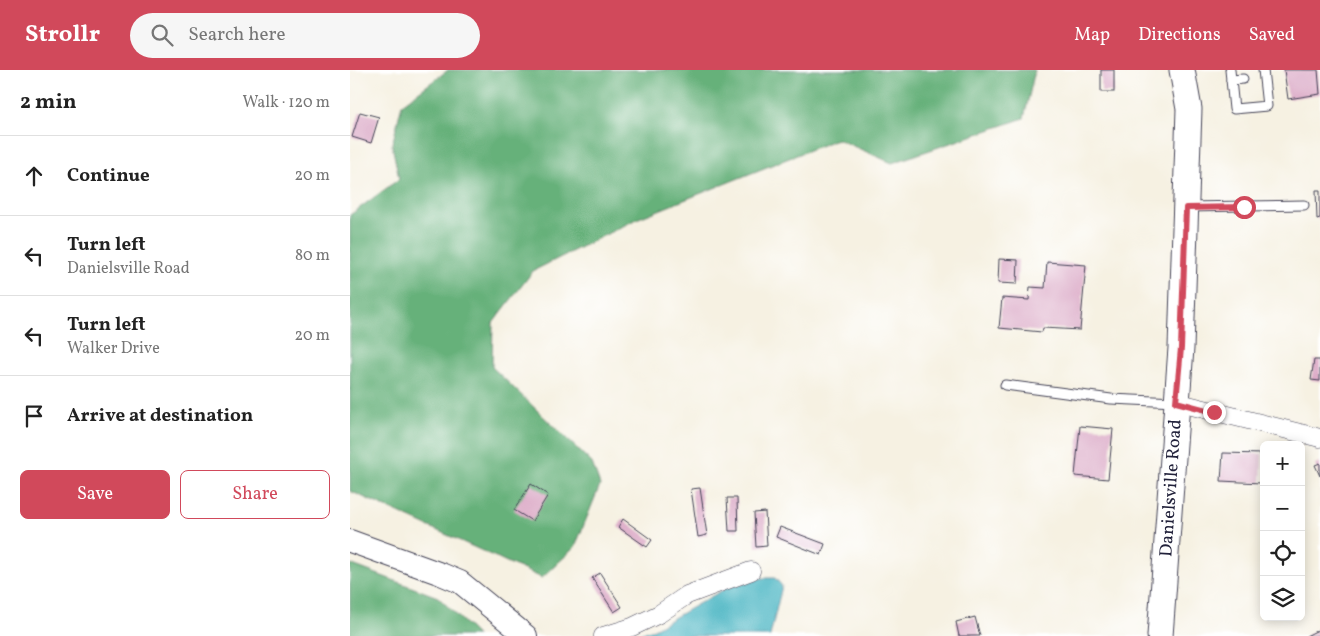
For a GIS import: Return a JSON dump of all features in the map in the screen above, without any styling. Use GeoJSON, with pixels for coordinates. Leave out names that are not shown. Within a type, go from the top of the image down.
{"type":"FeatureCollection","features":[{"type":"Feature","properties":{"kind":"main road","name":"Danielsville Road"},"geometry":{"type":"LineString","coordinates":[[1160,636],[1181,348],[1189,110],[1185,71]]}},
{"type":"Feature","properties":{"kind":"street"},"geometry":{"type":"LineString","coordinates":[[1176,402],[1320,438]]}},
{"type":"Feature","properties":{"kind":"street"},"geometry":{"type":"LineString","coordinates":[[350,541],[460,582],[526,636]]}},
{"type":"Feature","properties":{"kind":"street"},"geometry":{"type":"LineString","coordinates":[[603,636],[632,627],[659,614],[687,595],[751,572]]}},
{"type":"Feature","properties":{"kind":"lane"},"geometry":{"type":"LineString","coordinates":[[1230,70],[1234,109],[1267,106],[1262,75]]}},
{"type":"Feature","properties":{"kind":"lane"},"geometry":{"type":"LineString","coordinates":[[1231,80],[1243,79]]}},
{"type":"Feature","properties":{"kind":"lane"},"geometry":{"type":"LineString","coordinates":[[1186,208],[1304,205]]}},
{"type":"Feature","properties":{"kind":"lane"},"geometry":{"type":"LineString","coordinates":[[1005,385],[1111,399],[1176,402]]}},
{"type":"Feature","properties":{"kind":"green space"},"geometry":{"type":"Polygon","coordinates":[[[448,70],[1035,70],[1024,118],[892,163],[837,139],[639,218],[533,271],[493,323],[492,367],[592,463],[600,485],[575,547],[542,578],[350,491],[350,215],[399,179],[392,145],[402,104],[448,70]]]}},
{"type":"Feature","properties":{"kind":"green space"},"geometry":{"type":"Polygon","coordinates":[[[350,564],[438,597],[478,636],[350,636],[350,564]]]}},
{"type":"Feature","properties":{"kind":"water"},"geometry":{"type":"Polygon","coordinates":[[[762,578],[775,578],[782,586],[770,636],[629,636],[654,629],[728,587],[762,578]]]}},
{"type":"Feature","properties":{"kind":"building"},"geometry":{"type":"Polygon","coordinates":[[[1101,70],[1114,70],[1114,92],[1101,92],[1101,70]]]}},
{"type":"Feature","properties":{"kind":"building"},"geometry":{"type":"Polygon","coordinates":[[[1284,70],[1318,70],[1320,94],[1288,99],[1284,70]]]}},
{"type":"Feature","properties":{"kind":"building"},"geometry":{"type":"Polygon","coordinates":[[[360,112],[379,117],[371,143],[352,137],[360,112]]]}},
{"type":"Feature","properties":{"kind":"building"},"geometry":{"type":"Polygon","coordinates":[[[1316,190],[1320,190],[1320,218],[1317,219],[1316,190]]]}},
{"type":"Feature","properties":{"kind":"building"},"geometry":{"type":"Polygon","coordinates":[[[999,259],[1018,260],[1017,284],[998,283],[999,259]]]}},
{"type":"Feature","properties":{"kind":"building"},"geometry":{"type":"Polygon","coordinates":[[[1047,262],[1086,265],[1080,330],[1043,328],[1042,332],[999,328],[1002,298],[1029,300],[1030,287],[1045,288],[1047,262]]]}},
{"type":"Feature","properties":{"kind":"building"},"geometry":{"type":"Polygon","coordinates":[[[1314,360],[1320,360],[1320,381],[1311,380],[1314,360]]]}},
{"type":"Feature","properties":{"kind":"building"},"geometry":{"type":"Polygon","coordinates":[[[1080,426],[1113,429],[1108,479],[1075,476],[1080,426]]]}},
{"type":"Feature","properties":{"kind":"building"},"geometry":{"type":"Polygon","coordinates":[[[1223,453],[1260,454],[1260,483],[1221,481],[1223,453]]]}},
{"type":"Feature","properties":{"kind":"building"},"geometry":{"type":"Polygon","coordinates":[[[1320,463],[1320,476],[1315,465],[1320,463]]]}},
{"type":"Feature","properties":{"kind":"building"},"geometry":{"type":"Polygon","coordinates":[[[531,484],[548,495],[532,521],[514,510],[531,484]]]}},
{"type":"Feature","properties":{"kind":"building"},"geometry":{"type":"Polygon","coordinates":[[[700,488],[707,535],[698,537],[691,489],[700,488]]]}},
{"type":"Feature","properties":{"kind":"building"},"geometry":{"type":"Polygon","coordinates":[[[727,498],[737,498],[738,531],[729,531],[727,498]]]}},
{"type":"Feature","properties":{"kind":"building"},"geometry":{"type":"Polygon","coordinates":[[[765,512],[767,546],[756,547],[754,513],[765,512]]]}},
{"type":"Feature","properties":{"kind":"building"},"geometry":{"type":"Polygon","coordinates":[[[623,519],[652,540],[647,547],[618,527],[623,519]]]}},
{"type":"Feature","properties":{"kind":"building"},"geometry":{"type":"Polygon","coordinates":[[[780,527],[825,544],[821,555],[776,537],[780,527]]]}},
{"type":"Feature","properties":{"kind":"building"},"geometry":{"type":"Polygon","coordinates":[[[600,573],[622,607],[614,612],[592,578],[600,573]]]}},
{"type":"Feature","properties":{"kind":"building"},"geometry":{"type":"Polygon","coordinates":[[[975,617],[980,636],[959,636],[956,622],[975,617]]]}},
{"type":"Feature","properties":{"kind":"building"},"geometry":{"type":"Polygon","coordinates":[[[1320,629],[1320,636],[1306,636],[1320,629]]]}},
{"type":"Feature","properties":{"kind":"route"},"geometry":{"type":"LineString","coordinates":[[1214,412],[1176,402],[1181,348],[1186,208],[1244,207]]}}]}
